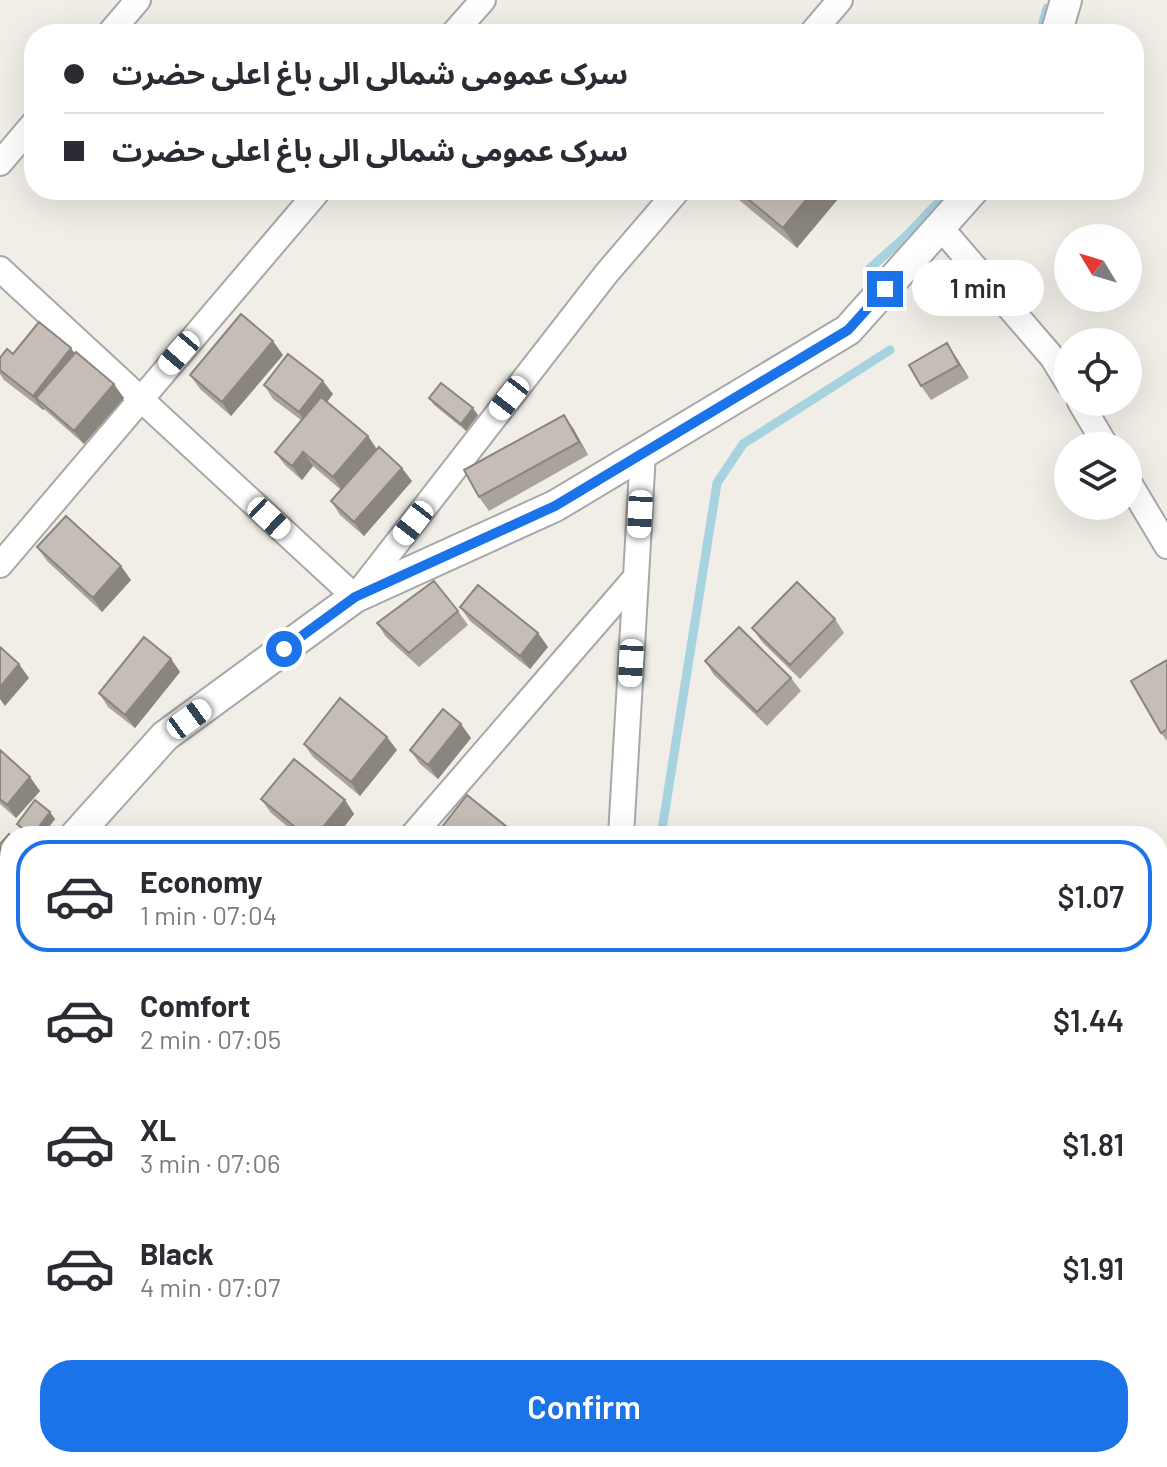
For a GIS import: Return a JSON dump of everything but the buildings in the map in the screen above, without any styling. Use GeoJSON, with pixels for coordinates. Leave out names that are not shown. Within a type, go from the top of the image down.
{"type":"FeatureCollection","features":[{"type":"Feature","properties":{"kind":"street"},"geometry":{"type":"LineString","coordinates":[[118,24],[138,0]]}},
{"type":"Feature","properties":{"kind":"street"},"geometry":{"type":"LineString","coordinates":[[462,24],[483,0]]}},
{"type":"Feature","properties":{"kind":"street"},"geometry":{"type":"LineString","coordinates":[[820,24],[840,0]]}},
{"type":"Feature","properties":{"kind":"street"},"geometry":{"type":"LineString","coordinates":[[1059,24],[1066,0]]}},
{"type":"Feature","properties":{"kind":"street"},"geometry":{"type":"LineString","coordinates":[[0,163],[24,135]]}},
{"type":"Feature","properties":{"kind":"street"},"geometry":{"type":"LineString","coordinates":[[0,565],[310,200]]}},
{"type":"Feature","properties":{"kind":"street"},"geometry":{"type":"LineString","coordinates":[[355,597],[606,274],[669,200]]}},
{"type":"Feature","properties":{"kind":"street"},"geometry":{"type":"LineString","coordinates":[[84,826],[165,736],[355,597],[555,506],[848,330],[965,200]]}},
{"type":"Feature","properties":{"kind":"street"},"geometry":{"type":"LineString","coordinates":[[941,228],[1054,360]]}},
{"type":"Feature","properties":{"kind":"street"},"geometry":{"type":"LineString","coordinates":[[0,269],[355,597]]}},
{"type":"Feature","properties":{"kind":"street"},"geometry":{"type":"LineString","coordinates":[[622,826],[643,452]]}},
{"type":"Feature","properties":{"kind":"street"},"geometry":{"type":"LineString","coordinates":[[1142,504],[1167,546]]}},
{"type":"Feature","properties":{"kind":"street"},"geometry":{"type":"LineString","coordinates":[[421,826],[636,577]]}},
{"type":"Feature","properties":{"kind":"waterway"},"geometry":{"type":"LineString","coordinates":[[1043,24],[1047,8]]}},
{"type":"Feature","properties":{"kind":"waterway"},"geometry":{"type":"LineString","coordinates":[[868,270],[940,200]]}},
{"type":"Feature","properties":{"kind":"waterway"},"geometry":{"type":"LineString","coordinates":[[663,826],[717,483],[743,444],[890,350]]}},
{"type":"Feature","properties":{"kind":"route"},"geometry":{"type":"LineString","coordinates":[[284,649],[355,597],[555,506],[848,330],[885,289]]}}]}
